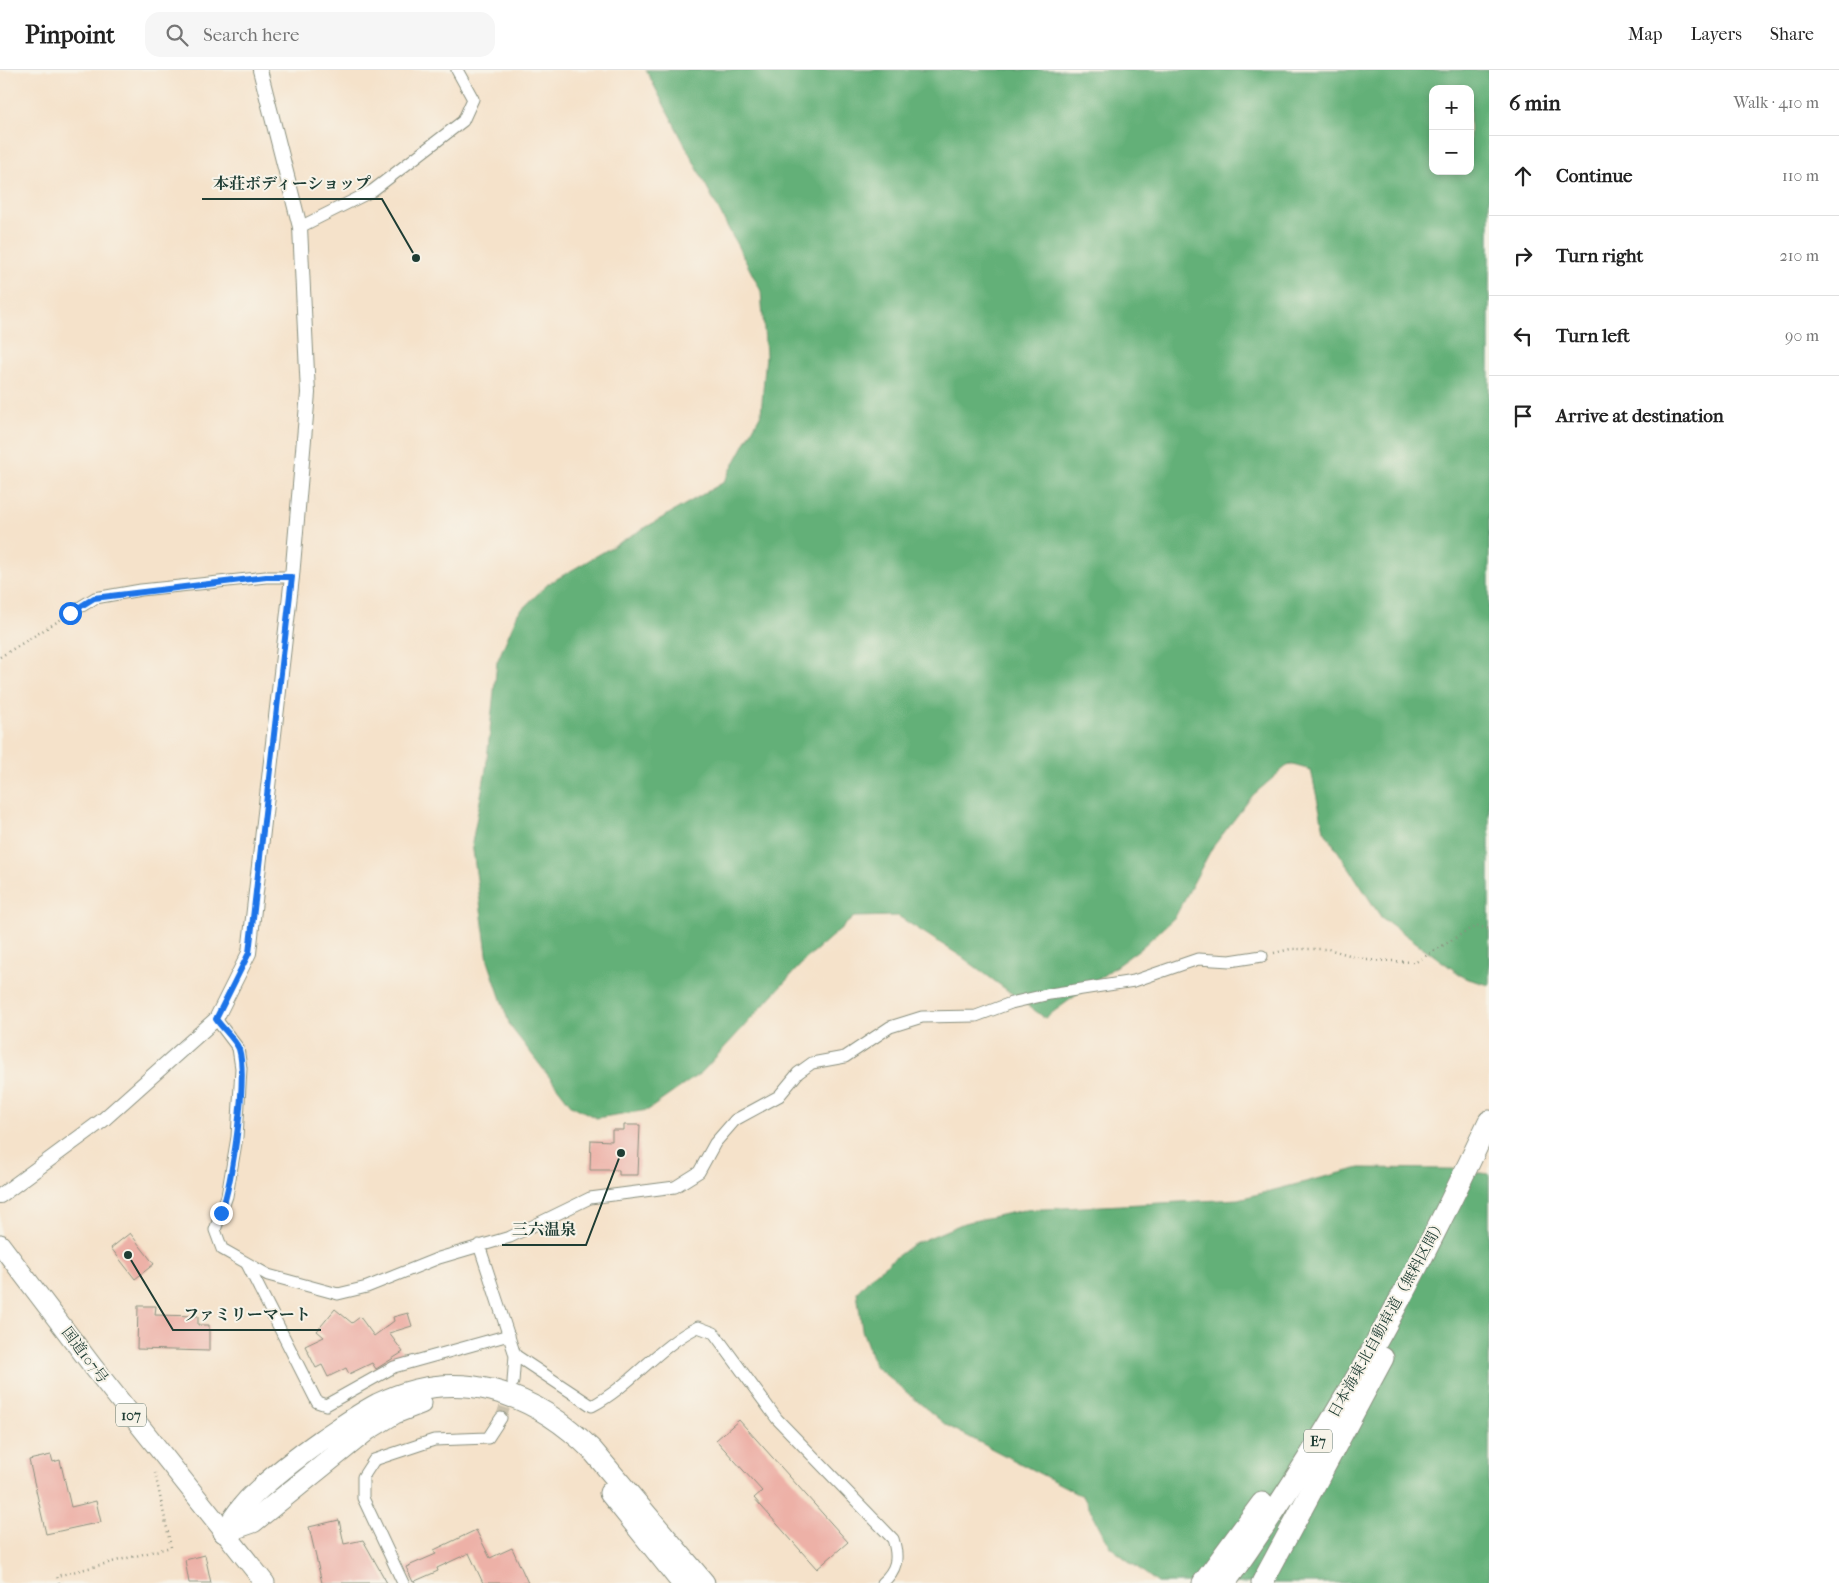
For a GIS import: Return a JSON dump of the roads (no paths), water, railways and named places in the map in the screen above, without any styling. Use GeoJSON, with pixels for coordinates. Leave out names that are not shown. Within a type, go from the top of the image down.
{"type":"FeatureCollection","features":[{"type":"Feature","properties":{"kind":"highway","name":"日本海東北自動車道（無料区間）"},"geometry":{"type":"LineString","coordinates":[[1225,1583],[1320,1437],[1407,1297],[1487,1137]]}},
{"type":"Feature","properties":{"kind":"highway","name":"国道107号"},"geometry":{"type":"LineString","coordinates":[[0,1244],[94,1368],[265,1583]]}},
{"type":"Feature","properties":{"kind":"highway"},"geometry":{"type":"LineString","coordinates":[[1203,1583],[1254,1516],[1407,1297]]}},
{"type":"Feature","properties":{"kind":"highway"},"geometry":{"type":"LineString","coordinates":[[1262,1583],[1341,1440],[1407,1297]]}},
{"type":"Feature","properties":{"kind":"highway","name":"E7"},"geometry":{"type":"LineString","coordinates":[[1235,1583],[1328,1442],[1407,1297]]}},
{"type":"Feature","properties":{"kind":"highway"},"geometry":{"type":"LineString","coordinates":[[224,1532],[251,1496],[303,1453],[378,1404],[416,1391],[438,1387],[480,1388],[515,1396],[534,1405],[572,1430],[592,1450],[704,1583]]}},
{"type":"Feature","properties":{"kind":"highway"},"geometry":{"type":"LineString","coordinates":[[224,1532],[253,1522],[336,1453],[395,1413],[421,1403],[462,1399],[477,1400],[494,1403],[526,1415],[555,1434],[583,1460],[682,1583]]}},
{"type":"Feature","properties":{"kind":"street"},"geometry":{"type":"LineString","coordinates":[[0,1196],[103,1120],[216,1019],[249,953],[292,577],[308,394],[300,227],[260,70]]}},
{"type":"Feature","properties":{"kind":"street"},"geometry":{"type":"LineString","coordinates":[[300,227],[372,191],[463,121],[472,99],[456,70]]}},
{"type":"Feature","properties":{"kind":"street"},"geometry":{"type":"LineString","coordinates":[[82,606],[94,598],[141,590],[266,577],[292,577]]}},
{"type":"Feature","properties":{"kind":"street"},"geometry":{"type":"LineString","coordinates":[[216,1019],[238,1048],[241,1068],[235,1145],[227,1196],[214,1230],[222,1249],[268,1275],[338,1294],[367,1287],[479,1245],[510,1237],[590,1198],[675,1187],[699,1172],[715,1143],[735,1120],[779,1096],[798,1073],[812,1064],[845,1057],[890,1027],[922,1017],[976,1016],[1011,1003],[1050,994],[1134,981],[1198,959],[1230,960],[1262,956]]}},
{"type":"Feature","properties":{"kind":"street"},"geometry":{"type":"LineString","coordinates":[[479,1245],[516,1355],[513,1382]]}},
{"type":"Feature","properties":{"kind":"street"},"geometry":{"type":"LineString","coordinates":[[247,1264],[317,1402],[326,1405],[394,1367],[509,1335]]}},
{"type":"Feature","properties":{"kind":"street"},"geometry":{"type":"LineString","coordinates":[[516,1355],[569,1393],[592,1406],[610,1396],[679,1336],[698,1327],[714,1332],[777,1419],[894,1539],[898,1555],[892,1574],[882,1583]]}},
{"type":"Feature","properties":{"kind":"street"},"geometry":{"type":"LineString","coordinates":[[403,1583],[363,1498],[363,1477],[374,1460],[434,1440],[488,1438],[501,1418]]}},
{"type":"Feature","properties":{"kind":"tunnel"},"geometry":{"type":"LineString","coordinates":[[501,1418],[510,1391]]}},
{"type":"Feature","properties":{"kind":"place","name":"本荘ボディーショップ"},"geometry":{"type":"Point","coordinates":[416,258]}},
{"type":"Feature","properties":{"kind":"place","name":"三六温泉"},"geometry":{"type":"Point","coordinates":[621,1153]}},
{"type":"Feature","properties":{"kind":"place","name":"ファミリーマート"},"geometry":{"type":"Point","coordinates":[128,1255]}}]}
